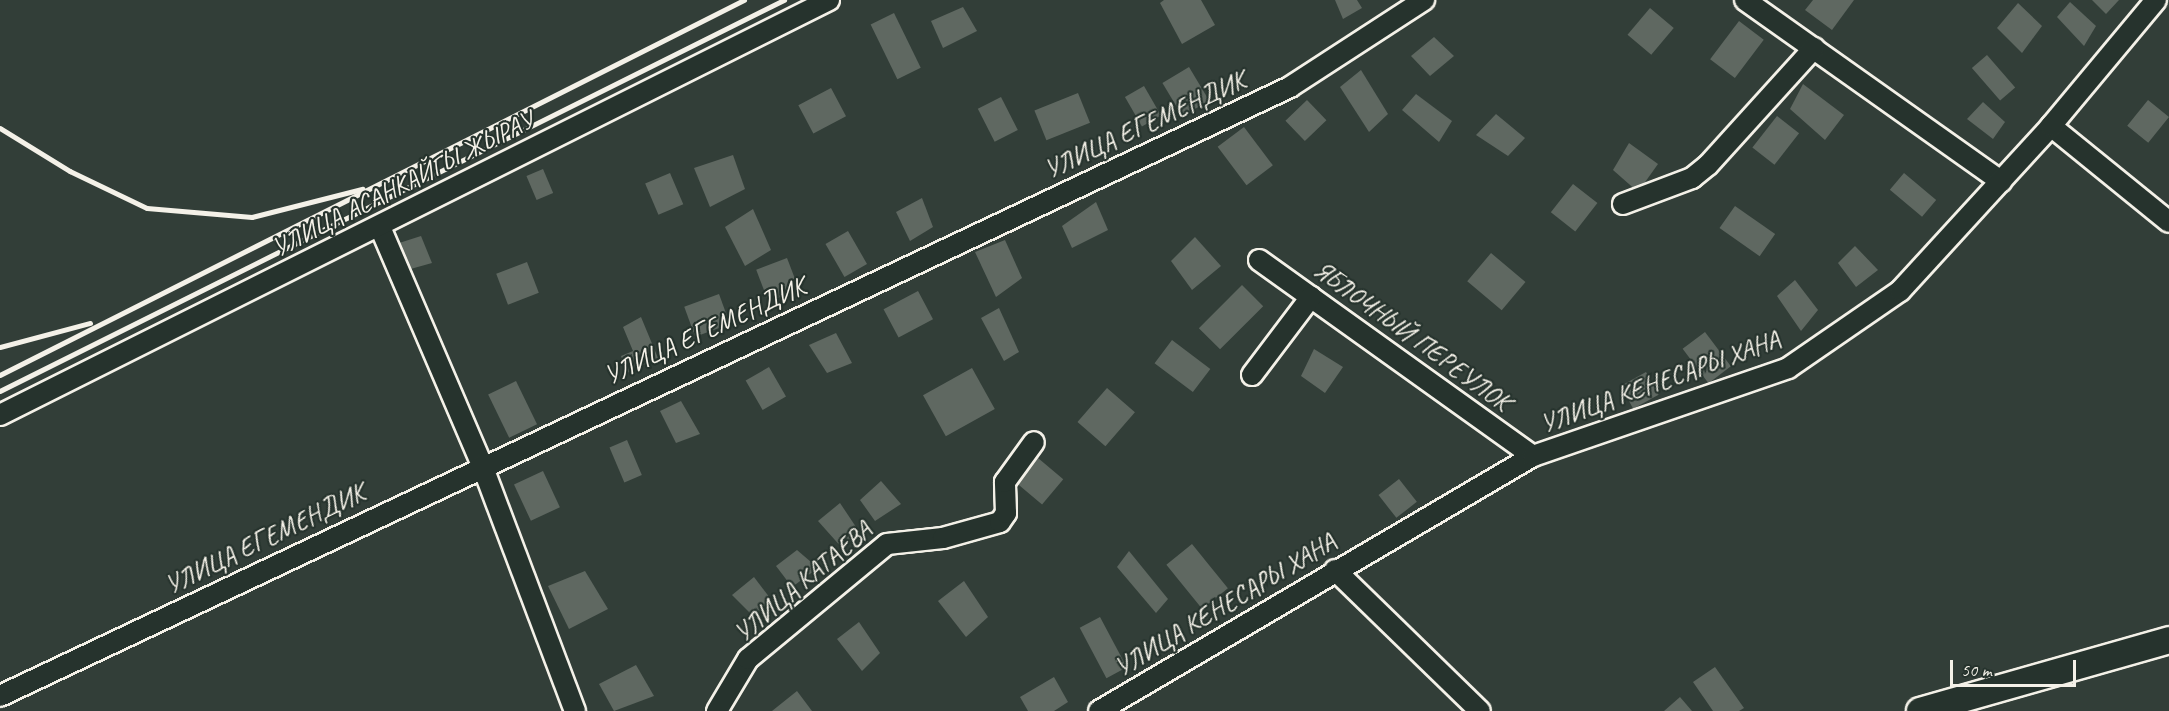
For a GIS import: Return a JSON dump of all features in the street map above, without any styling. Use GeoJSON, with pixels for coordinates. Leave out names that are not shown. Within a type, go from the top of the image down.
{"type":"FeatureCollection","features":[{"type":"Feature","properties":{"kind":"main road"},"geometry":{"type":"LineString","coordinates":[[1920,711],[2169,640]]}},
{"type":"Feature","properties":{"kind":"street","name":"УЛИЦА АСАНКАЙГЫ ЖЫРАУ"},"geometry":{"type":"LineString","coordinates":[[0,415],[829,0]]}},
{"type":"Feature","properties":{"kind":"street","name":"УЛИЦА ЕГЕМЕНДИК"},"geometry":{"type":"LineString","coordinates":[[0,696],[482,465],[1290,87],[1424,0]]}},
{"type":"Feature","properties":{"kind":"street"},"geometry":{"type":"LineString","coordinates":[[1745,0],[2001,181]]}},
{"type":"Feature","properties":{"kind":"street","name":"УЛИЦА КЕНЕСАРЫ ХАНА"},"geometry":{"type":"LineString","coordinates":[[1099,711],[1335,570],[1533,456],[1788,368],[1900,291],[2051,126],[2156,0]]}},
{"type":"Feature","properties":{"kind":"street"},"geometry":{"type":"LineString","coordinates":[[1623,204],[1692,178],[1708,165],[1814,48]]}},
{"type":"Feature","properties":{"kind":"street"},"geometry":{"type":"LineString","coordinates":[[2051,126],[2169,222]]}},
{"type":"Feature","properties":{"kind":"street"},"geometry":{"type":"LineString","coordinates":[[380,226],[482,465],[575,711]]}},
{"type":"Feature","properties":{"kind":"street","name":"ЯБЛОЧНЫЙ ПЕРЕУЛОК"},"geometry":{"type":"LineString","coordinates":[[1259,260],[1533,456]]}},
{"type":"Feature","properties":{"kind":"street"},"geometry":{"type":"LineString","coordinates":[[1252,375],[1311,297]]}},
{"type":"Feature","properties":{"kind":"street","name":"УЛИЦА КАТАЕВА"},"geometry":{"type":"LineString","coordinates":[[717,711],[748,659],[887,544],[943,538],[1000,522],[1006,513],[1005,482],[1034,442]]}},
{"type":"Feature","properties":{"kind":"street"},"geometry":{"type":"LineString","coordinates":[[1335,570],[1480,711]]}},
{"type":"Feature","properties":{"kind":"building"},"geometry":{"type":"Polygon","coordinates":[[[1164,0],[1201,0],[1215,25],[1182,44],[1160,3],[1164,0]]]}},
{"type":"Feature","properties":{"kind":"building"},"geometry":{"type":"Polygon","coordinates":[[[1335,0],[1357,0],[1362,8],[1343,19],[1335,0]]]}},
{"type":"Feature","properties":{"kind":"building"},"geometry":{"type":"Polygon","coordinates":[[[1813,0],[1854,0],[1832,30],[1805,10],[1813,0]]]}},
{"type":"Feature","properties":{"kind":"building"},"geometry":{"type":"Polygon","coordinates":[[[2092,0],[2119,0],[2106,14],[2092,0]]]}},
{"type":"Feature","properties":{"kind":"building"},"geometry":{"type":"Polygon","coordinates":[[[2070,2],[2096,26],[2084,46],[2057,17],[2070,2]]]}},
{"type":"Feature","properties":{"kind":"building"},"geometry":{"type":"Polygon","coordinates":[[[2018,3],[2042,26],[2022,53],[1997,28],[2018,3]]]}},
{"type":"Feature","properties":{"kind":"building"},"geometry":{"type":"Polygon","coordinates":[[[963,7],[977,31],[943,48],[931,21],[963,7]]]}},
{"type":"Feature","properties":{"kind":"building"},"geometry":{"type":"Polygon","coordinates":[[[1650,8],[1674,28],[1651,55],[1628,35],[1650,8]]]}},
{"type":"Feature","properties":{"kind":"building"},"geometry":{"type":"Polygon","coordinates":[[[894,13],[921,68],[897,79],[871,24],[894,13]]]}},
{"type":"Feature","properties":{"kind":"building"},"geometry":{"type":"Polygon","coordinates":[[[1739,21],[1764,40],[1735,78],[1710,59],[1739,21]]]}},
{"type":"Feature","properties":{"kind":"building"},"geometry":{"type":"Polygon","coordinates":[[[1434,37],[1454,56],[1430,76],[1411,56],[1434,37]]]}},
{"type":"Feature","properties":{"kind":"building"},"geometry":{"type":"Polygon","coordinates":[[[1987,55],[2015,87],[2000,101],[1972,68],[1987,55]]]}},
{"type":"Feature","properties":{"kind":"building"},"geometry":{"type":"Polygon","coordinates":[[[1189,67],[1209,100],[1183,116],[1162,83],[1189,67]]]}},
{"type":"Feature","properties":{"kind":"building"},"geometry":{"type":"Polygon","coordinates":[[[1361,70],[1388,114],[1369,132],[1340,87],[1361,70]]]}},
{"type":"Feature","properties":{"kind":"building"},"geometry":{"type":"Polygon","coordinates":[[[1803,84],[1844,115],[1825,140],[1790,109],[1803,84]]]}},
{"type":"Feature","properties":{"kind":"building"},"geometry":{"type":"Polygon","coordinates":[[[1144,86],[1161,115],[1142,126],[1125,97],[1144,86]]]}},
{"type":"Feature","properties":{"kind":"building"},"geometry":{"type":"Polygon","coordinates":[[[831,88],[846,116],[813,134],[798,105],[831,88]]]}},
{"type":"Feature","properties":{"kind":"building"},"geometry":{"type":"Polygon","coordinates":[[[1078,93],[1090,123],[1046,140],[1034,111],[1078,93]]]}},
{"type":"Feature","properties":{"kind":"building"},"geometry":{"type":"Polygon","coordinates":[[[1416,94],[1452,121],[1439,142],[1402,110],[1416,94]]]}},
{"type":"Feature","properties":{"kind":"building"},"geometry":{"type":"Polygon","coordinates":[[[1001,97],[1018,130],[995,142],[978,109],[1001,97]]]}},
{"type":"Feature","properties":{"kind":"building"},"geometry":{"type":"Polygon","coordinates":[[[1307,100],[1326,120],[1305,141],[1285,121],[1307,100]]]}},
{"type":"Feature","properties":{"kind":"building"},"geometry":{"type":"Polygon","coordinates":[[[2148,100],[2169,117],[2148,143],[2127,126],[2148,100]]]}},
{"type":"Feature","properties":{"kind":"building"},"geometry":{"type":"Polygon","coordinates":[[[1983,102],[2005,122],[1993,139],[1967,119],[1983,102]]]}},
{"type":"Feature","properties":{"kind":"building"},"geometry":{"type":"Polygon","coordinates":[[[1496,114],[1525,138],[1508,156],[1476,135],[1496,114]]]}},
{"type":"Feature","properties":{"kind":"building"},"geometry":{"type":"Polygon","coordinates":[[[1777,116],[1799,133],[1774,165],[1752,148],[1777,116]]]}},
{"type":"Feature","properties":{"kind":"building"},"geometry":{"type":"Polygon","coordinates":[[[1244,127],[1273,165],[1247,185],[1218,147],[1244,127]]]}},
{"type":"Feature","properties":{"kind":"building"},"geometry":{"type":"Polygon","coordinates":[[[1629,143],[1658,164],[1638,192],[1613,170],[1629,143]]]}},
{"type":"Feature","properties":{"kind":"building"},"geometry":{"type":"Polygon","coordinates":[[[733,155],[745,189],[710,207],[694,168],[733,155]]]}},
{"type":"Feature","properties":{"kind":"building"},"geometry":{"type":"Polygon","coordinates":[[[543,169],[553,193],[537,200],[526,176],[543,169]]]}},
{"type":"Feature","properties":{"kind":"building"},"geometry":{"type":"Polygon","coordinates":[[[670,173],[683,204],[658,215],[645,184],[670,173]]]}},
{"type":"Feature","properties":{"kind":"building"},"geometry":{"type":"Polygon","coordinates":[[[1904,173],[1936,200],[1922,217],[1890,190],[1904,173]]]}},
{"type":"Feature","properties":{"kind":"building"},"geometry":{"type":"Polygon","coordinates":[[[1573,184],[1597,203],[1575,231],[1551,212],[1573,184]]]}},
{"type":"Feature","properties":{"kind":"building"},"geometry":{"type":"Polygon","coordinates":[[[922,198],[933,227],[910,241],[896,212],[922,198]]]}},
{"type":"Feature","properties":{"kind":"building"},"geometry":{"type":"Polygon","coordinates":[[[1096,202],[1108,230],[1072,248],[1062,226],[1096,202]]]}},
{"type":"Feature","properties":{"kind":"building"},"geometry":{"type":"Polygon","coordinates":[[[1735,206],[1775,234],[1760,256],[1720,228],[1735,206]]]}},
{"type":"Feature","properties":{"kind":"building"},"geometry":{"type":"Polygon","coordinates":[[[753,209],[771,250],[745,266],[725,227],[753,209]]]}},
{"type":"Feature","properties":{"kind":"building"},"geometry":{"type":"Polygon","coordinates":[[[848,231],[867,264],[844,277],[825,244],[848,231]]]}},
{"type":"Feature","properties":{"kind":"building"},"geometry":{"type":"Polygon","coordinates":[[[421,236],[432,263],[407,270],[396,244],[421,236]]]}},
{"type":"Feature","properties":{"kind":"building"},"geometry":{"type":"Polygon","coordinates":[[[1195,237],[1221,266],[1192,290],[1171,261],[1195,237]]]}},
{"type":"Feature","properties":{"kind":"building"},"geometry":{"type":"Polygon","coordinates":[[[1005,240],[1022,278],[996,297],[975,252],[1005,240]]]}},
{"type":"Feature","properties":{"kind":"building"},"geometry":{"type":"Polygon","coordinates":[[[1855,246],[1878,270],[1856,287],[1838,263],[1855,246]]]}},
{"type":"Feature","properties":{"kind":"building"},"geometry":{"type":"Polygon","coordinates":[[[1491,253],[1525,282],[1502,310],[1467,281],[1491,253]]]}},
{"type":"Feature","properties":{"kind":"building"},"geometry":{"type":"Polygon","coordinates":[[[787,258],[799,290],[768,302],[756,270],[787,258]]]}},
{"type":"Feature","properties":{"kind":"building"},"geometry":{"type":"Polygon","coordinates":[[[527,262],[539,293],[508,305],[496,274],[527,262]]]}},
{"type":"Feature","properties":{"kind":"building"},"geometry":{"type":"Polygon","coordinates":[[[1795,280],[1818,310],[1801,331],[1777,296],[1795,280]]]}},
{"type":"Feature","properties":{"kind":"building"},"geometry":{"type":"Polygon","coordinates":[[[1242,285],[1263,306],[1220,349],[1199,328],[1242,285]]]}},
{"type":"Feature","properties":{"kind":"building"},"geometry":{"type":"Polygon","coordinates":[[[918,291],[933,319],[899,338],[884,309],[918,291]]]}},
{"type":"Feature","properties":{"kind":"building"},"geometry":{"type":"Polygon","coordinates":[[[719,294],[730,324],[695,337],[684,307],[719,294]]]}},
{"type":"Feature","properties":{"kind":"building"},"geometry":{"type":"Polygon","coordinates":[[[999,308],[1019,352],[1004,361],[981,318],[999,308]]]}},
{"type":"Feature","properties":{"kind":"building"},"geometry":{"type":"Polygon","coordinates":[[[641,317],[658,358],[627,373],[621,356],[633,351],[623,327],[641,317]]]}},
{"type":"Feature","properties":{"kind":"building"},"geometry":{"type":"Polygon","coordinates":[[[1705,332],[1731,366],[1709,383],[1683,349],[1705,332]]]}},
{"type":"Feature","properties":{"kind":"building"},"geometry":{"type":"Polygon","coordinates":[[[836,333],[852,363],[827,373],[809,345],[836,333]]]}},
{"type":"Feature","properties":{"kind":"building"},"geometry":{"type":"Polygon","coordinates":[[[1172,340],[1210,369],[1193,392],[1155,363],[1172,340]]]}},
{"type":"Feature","properties":{"kind":"building"},"geometry":{"type":"Polygon","coordinates":[[[1314,349],[1343,367],[1325,393],[1301,376],[1314,349]]]}},
{"type":"Feature","properties":{"kind":"building"},"geometry":{"type":"Polygon","coordinates":[[[769,367],[786,396],[763,410],[746,381],[769,367]]]}},
{"type":"Feature","properties":{"kind":"building"},"geometry":{"type":"Polygon","coordinates":[[[972,368],[995,409],[946,436],[923,395],[972,368]]]}},
{"type":"Feature","properties":{"kind":"building"},"geometry":{"type":"Polygon","coordinates":[[[1646,372],[1659,395],[1633,409],[1621,386],[1646,372]]]}},
{"type":"Feature","properties":{"kind":"building"},"geometry":{"type":"Polygon","coordinates":[[[516,381],[537,424],[509,438],[488,395],[516,381]]]}},
{"type":"Feature","properties":{"kind":"building"},"geometry":{"type":"Polygon","coordinates":[[[1107,388],[1135,412],[1105,446],[1077,422],[1107,388]]]}},
{"type":"Feature","properties":{"kind":"building"},"geometry":{"type":"Polygon","coordinates":[[[681,401],[700,434],[676,443],[660,411],[681,401]]]}},
{"type":"Feature","properties":{"kind":"building"},"geometry":{"type":"Polygon","coordinates":[[[627,440],[642,475],[624,482],[610,447],[627,440]]]}},
{"type":"Feature","properties":{"kind":"building"},"geometry":{"type":"Polygon","coordinates":[[[1038,458],[1063,479],[1042,504],[1017,483],[1038,458]]]}},
{"type":"Feature","properties":{"kind":"building"},"geometry":{"type":"Polygon","coordinates":[[[543,471],[560,507],[531,521],[514,485],[543,471]]]}},
{"type":"Feature","properties":{"kind":"building"},"geometry":{"type":"Polygon","coordinates":[[[1399,479],[1417,502],[1396,518],[1379,495],[1399,479]]]}},
{"type":"Feature","properties":{"kind":"building"},"geometry":{"type":"Polygon","coordinates":[[[881,481],[901,504],[875,521],[860,500],[881,481]]]}},
{"type":"Feature","properties":{"kind":"building"},"geometry":{"type":"Polygon","coordinates":[[[840,503],[860,533],[843,549],[818,521],[840,503]]]}},
{"type":"Feature","properties":{"kind":"building"},"geometry":{"type":"Polygon","coordinates":[[[1192,544],[1228,588],[1202,609],[1166,565],[1192,544]]]}},
{"type":"Feature","properties":{"kind":"building"},"geometry":{"type":"Polygon","coordinates":[[[797,550],[818,568],[792,587],[776,566],[797,550]]]}},
{"type":"Feature","properties":{"kind":"building"},"geometry":{"type":"Polygon","coordinates":[[[1129,551],[1168,599],[1156,613],[1117,567],[1129,551]]]}},
{"type":"Feature","properties":{"kind":"building"},"geometry":{"type":"Polygon","coordinates":[[[585,571],[608,609],[569,629],[548,586],[585,571]]]}},
{"type":"Feature","properties":{"kind":"building"},"geometry":{"type":"Polygon","coordinates":[[[754,577],[773,602],[754,617],[732,595],[754,577]]]}},
{"type":"Feature","properties":{"kind":"building"},"geometry":{"type":"Polygon","coordinates":[[[964,581],[988,617],[966,637],[938,601],[964,581]]]}},
{"type":"Feature","properties":{"kind":"building"},"geometry":{"type":"Polygon","coordinates":[[[1100,617],[1127,667],[1106,678],[1080,628],[1100,617]]]}},
{"type":"Feature","properties":{"kind":"building"},"geometry":{"type":"Polygon","coordinates":[[[859,622],[880,653],[862,671],[837,639],[859,622]]]}},
{"type":"Feature","properties":{"kind":"building"},"geometry":{"type":"Polygon","coordinates":[[[636,665],[654,696],[614,711],[599,684],[636,665]]]}},
{"type":"Feature","properties":{"kind":"building"},"geometry":{"type":"Polygon","coordinates":[[[1715,667],[1744,708],[1739,711],[1713,711],[1693,682],[1715,667]]]}},
{"type":"Feature","properties":{"kind":"building"},"geometry":{"type":"Polygon","coordinates":[[[1054,677],[1068,702],[1054,711],[1028,711],[1020,697],[1054,677]]]}},
{"type":"Feature","properties":{"kind":"building"},"geometry":{"type":"Polygon","coordinates":[[[797,691],[812,711],[772,711],[797,691]]]}},
{"type":"Feature","properties":{"kind":"building"},"geometry":{"type":"Polygon","coordinates":[[[1680,697],[1692,711],[1664,711],[1680,697]]]}},
{"type":"Feature","properties":{"kind":"railway"},"geometry":{"type":"LineString","coordinates":[[0,375],[744,0]]}},
{"type":"Feature","properties":{"kind":"railway"},"geometry":{"type":"LineString","coordinates":[[0,391],[784,0]]}},
{"type":"Feature","properties":{"kind":"railway"},"geometry":{"type":"LineString","coordinates":[[0,128],[70,171],[147,208],[252,217],[362,189]]}},
{"type":"Feature","properties":{"kind":"railway"},"geometry":{"type":"LineString","coordinates":[[0,347],[90,323]]}}]}
